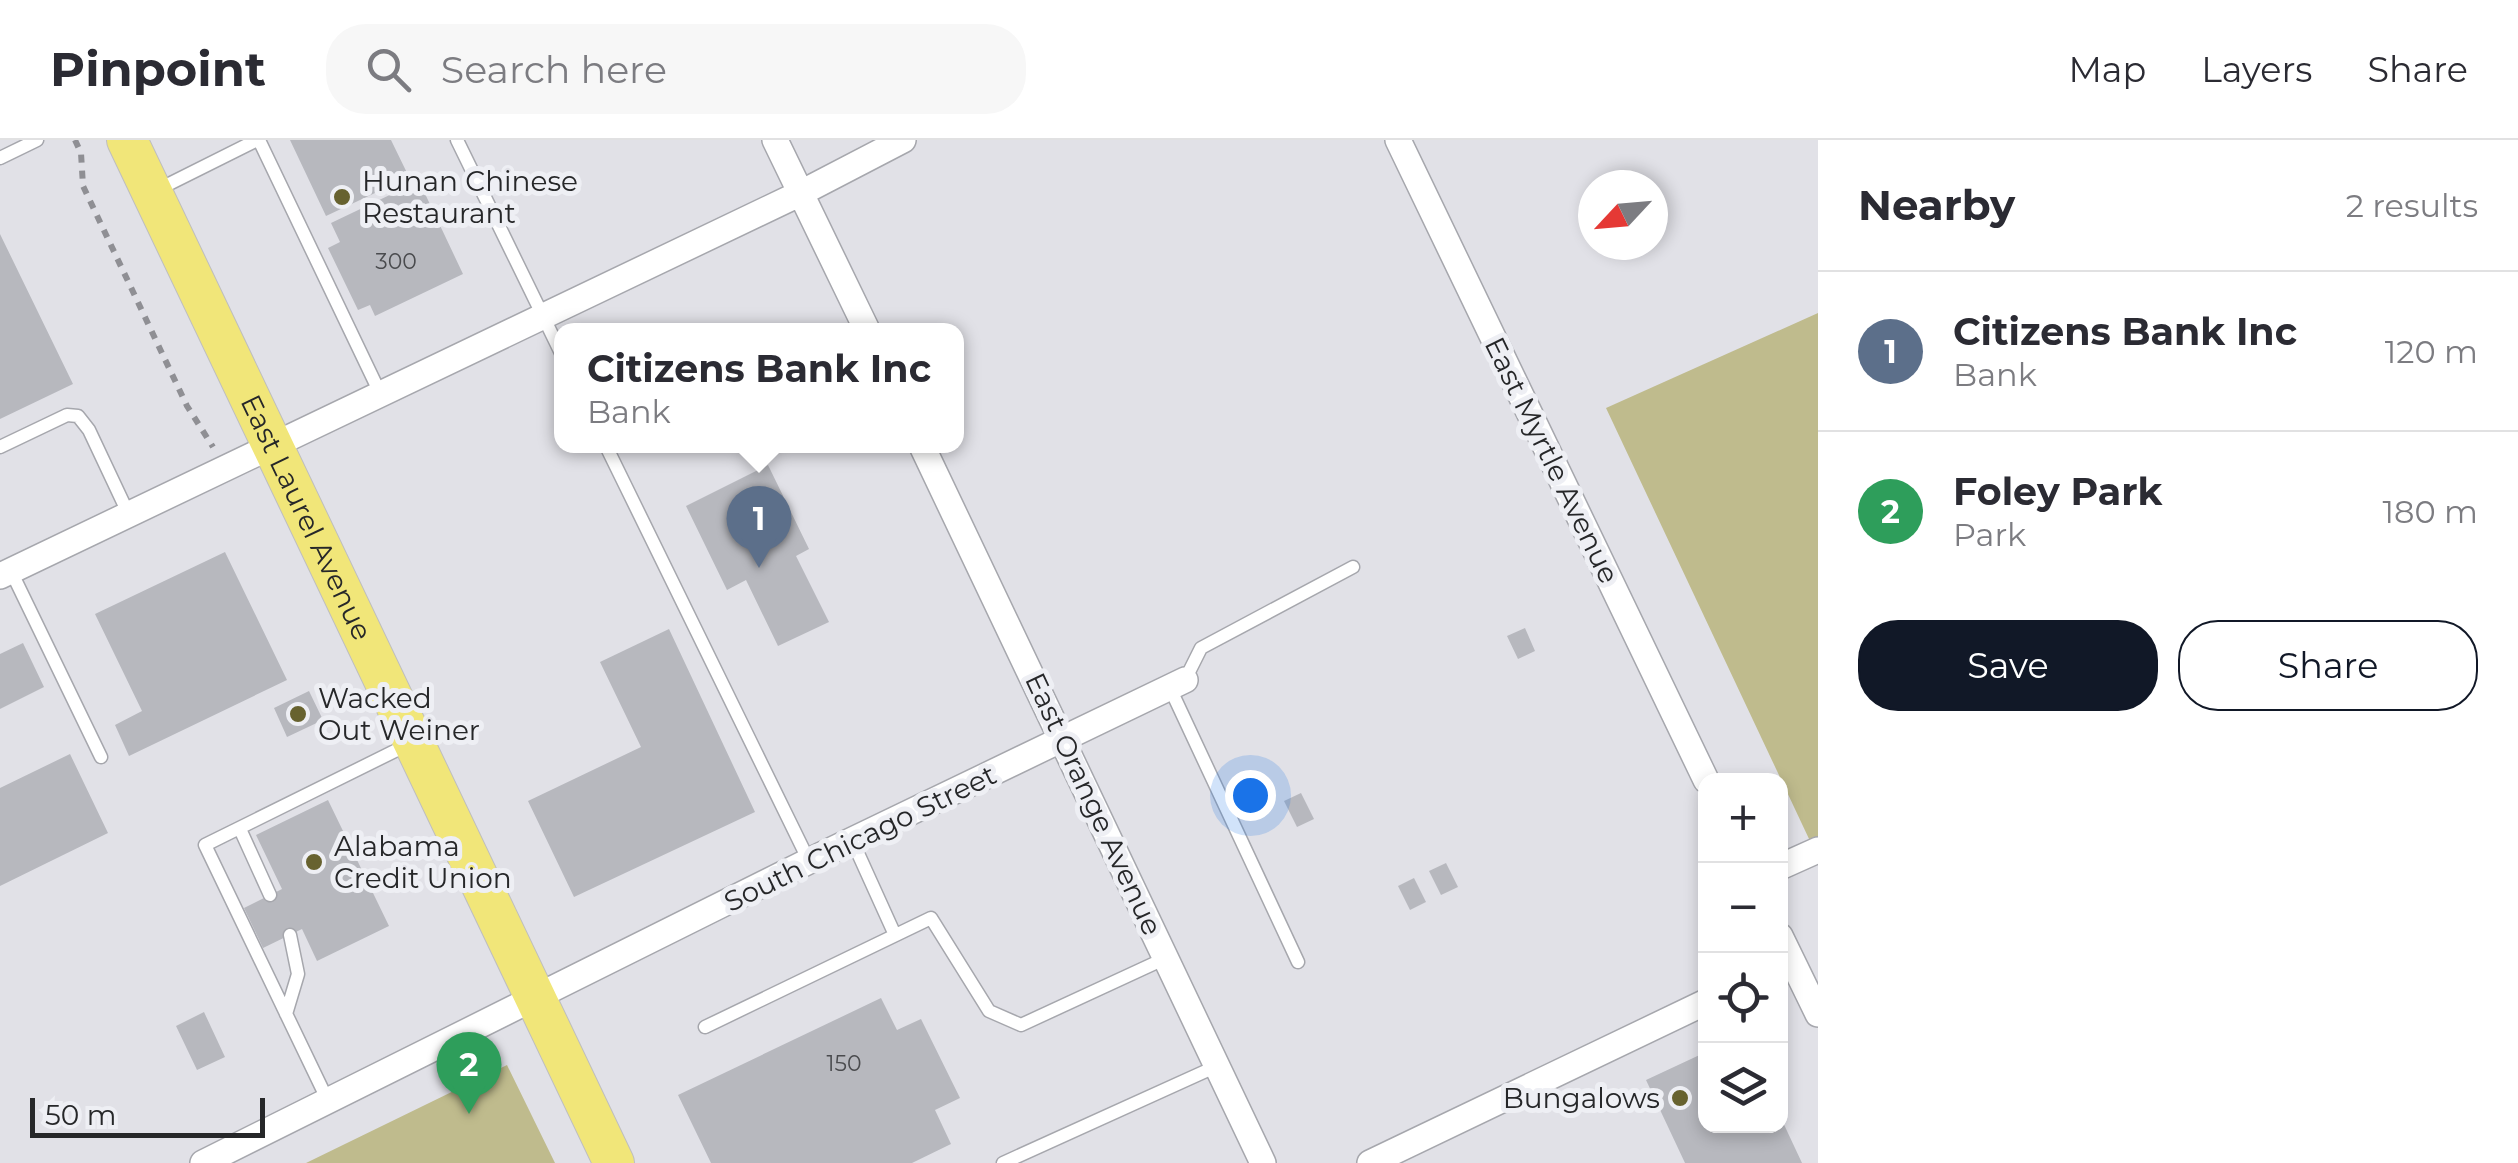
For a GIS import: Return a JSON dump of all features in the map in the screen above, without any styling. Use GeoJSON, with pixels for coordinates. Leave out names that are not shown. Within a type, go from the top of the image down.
{"type":"FeatureCollection","features":[{"type":"Feature","properties":{"kind":"main road","name":"East Laurel Avenue"},"geometry":{"type":"LineString","coordinates":[[128,140],[614,1163]]}},
{"type":"Feature","properties":{"kind":"street"},"geometry":{"type":"LineString","coordinates":[[775,140],[864,323]]}},
{"type":"Feature","properties":{"kind":"street"},"geometry":{"type":"LineString","coordinates":[[6,574],[801,193],[903,140]]}},
{"type":"Feature","properties":{"kind":"street","name":"East Myrtle Avenue"},"geometry":{"type":"LineString","coordinates":[[1398,140],[1703,773]]}},
{"type":"Feature","properties":{"kind":"street","name":"East Orange Avenue"},"geometry":{"type":"LineString","coordinates":[[925,453],[1263,1163]]}},
{"type":"Feature","properties":{"kind":"street","name":"South Chicago Street"},"geometry":{"type":"LineString","coordinates":[[203,1163],[809,860],[1177,684]]}},
{"type":"Feature","properties":{"kind":"street"},"geometry":{"type":"LineString","coordinates":[[1788,864],[1818,850]]}},
{"type":"Feature","properties":{"kind":"street"},"geometry":{"type":"LineString","coordinates":[[1788,966],[1818,1014]]}},
{"type":"Feature","properties":{"kind":"street"},"geometry":{"type":"LineString","coordinates":[[1370,1163],[1698,1006]]}},
{"type":"Feature","properties":{"kind":"lane"},"geometry":{"type":"LineString","coordinates":[[0,158],[37,140]]}},
{"type":"Feature","properties":{"kind":"lane"},"geometry":{"type":"LineString","coordinates":[[152,192],[258,140],[380,393]]}},
{"type":"Feature","properties":{"kind":"lane"},"geometry":{"type":"LineString","coordinates":[[457,140],[554,339]]}},
{"type":"Feature","properties":{"kind":"lane"},"geometry":{"type":"LineString","coordinates":[[0,447],[67,415],[78,416],[89,430],[129,516]]}},
{"type":"Feature","properties":{"kind":"lane"},"geometry":{"type":"LineString","coordinates":[[609,453],[809,860]]}},
{"type":"Feature","properties":{"kind":"lane"},"geometry":{"type":"LineString","coordinates":[[1298,962],[1177,684],[1201,648],[1353,566]]}},
{"type":"Feature","properties":{"kind":"lane"},"geometry":{"type":"LineString","coordinates":[[6,574],[100,757]]}},
{"type":"Feature","properties":{"kind":"lane"},"geometry":{"type":"LineString","coordinates":[[328,1100],[205,846],[413,742]]}},
{"type":"Feature","properties":{"kind":"lane"},"geometry":{"type":"LineString","coordinates":[[240,828],[270,895]]}},
{"type":"Feature","properties":{"kind":"lane"},"geometry":{"type":"LineString","coordinates":[[852,840],[896,935]]}},
{"type":"Feature","properties":{"kind":"lane"},"geometry":{"type":"LineString","coordinates":[[706,1028],[930,918],[989,1011],[1021,1025],[1166,958]]}},
{"type":"Feature","properties":{"kind":"lane"},"geometry":{"type":"LineString","coordinates":[[286,1014],[298,974],[290,935]]}},
{"type":"Feature","properties":{"kind":"lane"},"geometry":{"type":"LineString","coordinates":[[1003,1163],[1217,1066]]}},
{"type":"Feature","properties":{"kind":"path"},"geometry":{"type":"LineString","coordinates":[[75,140],[83,186],[187,406],[226,468]]}},
{"type":"Feature","properties":{"kind":"shaded area"},"geometry":{"type":"Polygon","coordinates":[[[1818,313],[1818,858],[1788,794],[1788,773],[1778,773],[1606,408],[1818,313]]]}},
{"type":"Feature","properties":{"kind":"shaded area"},"geometry":{"type":"Polygon","coordinates":[[[507,1065],[555,1163],[306,1163],[507,1065]]]}},
{"type":"Feature","properties":{"kind":"building","name":"Hunan Chinese Restaurant"},"geometry":{"type":"Polygon","coordinates":[[[290,140],[391,140],[409,177],[326,216],[290,140]]]}},
{"type":"Feature","properties":{"kind":"building"},"geometry":{"type":"Polygon","coordinates":[[[419,181],[463,274],[375,316],[370,305],[358,310],[328,248],[340,242],[331,223],[419,181]]]}},
{"type":"Feature","properties":{"kind":"building"},"geometry":{"type":"Polygon","coordinates":[[[0,234],[73,384],[0,419],[0,234]]]}},
{"type":"Feature","properties":{"kind":"building"},"geometry":{"type":"Polygon","coordinates":[[[768,465],[809,549],[796,556],[829,622],[778,646],[746,580],[727,590],[686,506],[768,465]]]}},
{"type":"Feature","properties":{"kind":"building"},"geometry":{"type":"Polygon","coordinates":[[[225,552],[287,680],[129,756],[115,725],[142,711],[95,614],[225,552]]]}},
{"type":"Feature","properties":{"kind":"building"},"geometry":{"type":"Polygon","coordinates":[[[1525,628],[1535,651],[1518,659],[1507,636],[1525,628]]]}},
{"type":"Feature","properties":{"kind":"building"},"geometry":{"type":"Polygon","coordinates":[[[669,629],[755,812],[574,897],[528,801],[641,747],[600,662],[669,629]]]}},
{"type":"Feature","properties":{"kind":"building"},"geometry":{"type":"Polygon","coordinates":[[[23,643],[44,687],[0,709],[0,654],[23,643]]]}},
{"type":"Feature","properties":{"kind":"building","name":"Wacked Out Weiner"},"geometry":{"type":"Polygon","coordinates":[[[309,691],[323,720],[287,737],[274,708],[309,691]]]}},
{"type":"Feature","properties":{"kind":"building"},"geometry":{"type":"Polygon","coordinates":[[[70,754],[108,833],[0,886],[0,788],[70,754]]]}},
{"type":"Feature","properties":{"kind":"building"},"geometry":{"type":"Polygon","coordinates":[[[1301,793],[1314,819],[1297,827],[1284,801],[1301,793]]]}},
{"type":"Feature","properties":{"kind":"building","name":"Alabama Credit Union"},"geometry":{"type":"Polygon","coordinates":[[[328,800],[389,926],[317,961],[302,929],[263,948],[244,908],[282,889],[256,835],[328,800]]]}},
{"type":"Feature","properties":{"kind":"building"},"geometry":{"type":"Polygon","coordinates":[[[1446,863],[1458,887],[1441,895],[1429,871],[1446,863]]]}},
{"type":"Feature","properties":{"kind":"building"},"geometry":{"type":"Polygon","coordinates":[[[1414,878],[1426,902],[1410,910],[1398,886],[1414,878]]]}},
{"type":"Feature","properties":{"kind":"building"},"geometry":{"type":"Polygon","coordinates":[[[881,998],[897,1030],[921,1019],[960,1098],[935,1110],[951,1144],[912,1163],[711,1163],[678,1095],[881,998]]]}},
{"type":"Feature","properties":{"kind":"building"},"geometry":{"type":"Polygon","coordinates":[[[204,1012],[225,1057],[197,1070],[176,1026],[204,1012]]]}},
{"type":"Feature","properties":{"kind":"building","name":"Bungalows"},"geometry":{"type":"Polygon","coordinates":[[[1698,1056],[1698,1133],[1788,1133],[1802,1163],[1685,1163],[1646,1080],[1698,1056]]]}},
{"type":"Feature","properties":{"kind":"place","name":"Hunan Chinese Restaurant"},"geometry":{"type":"Point","coordinates":[342,197]}},
{"type":"Feature","properties":{"kind":"place","name":"Citizens Bank Inc"},"geometry":{"type":"Point","coordinates":[759,568]}},
{"type":"Feature","properties":{"kind":"place","name":"Wacked Out Weiner"},"geometry":{"type":"Point","coordinates":[298,714]}},
{"type":"Feature","properties":{"kind":"place","name":"Alabama Credit Union"},"geometry":{"type":"Point","coordinates":[314,862]}},
{"type":"Feature","properties":{"kind":"place","name":"Bungalows"},"geometry":{"type":"Point","coordinates":[1680,1098]}},
{"type":"Feature","properties":{"kind":"place","name":"Foley Park"},"geometry":{"type":"Point","coordinates":[469,1114]}}]}
